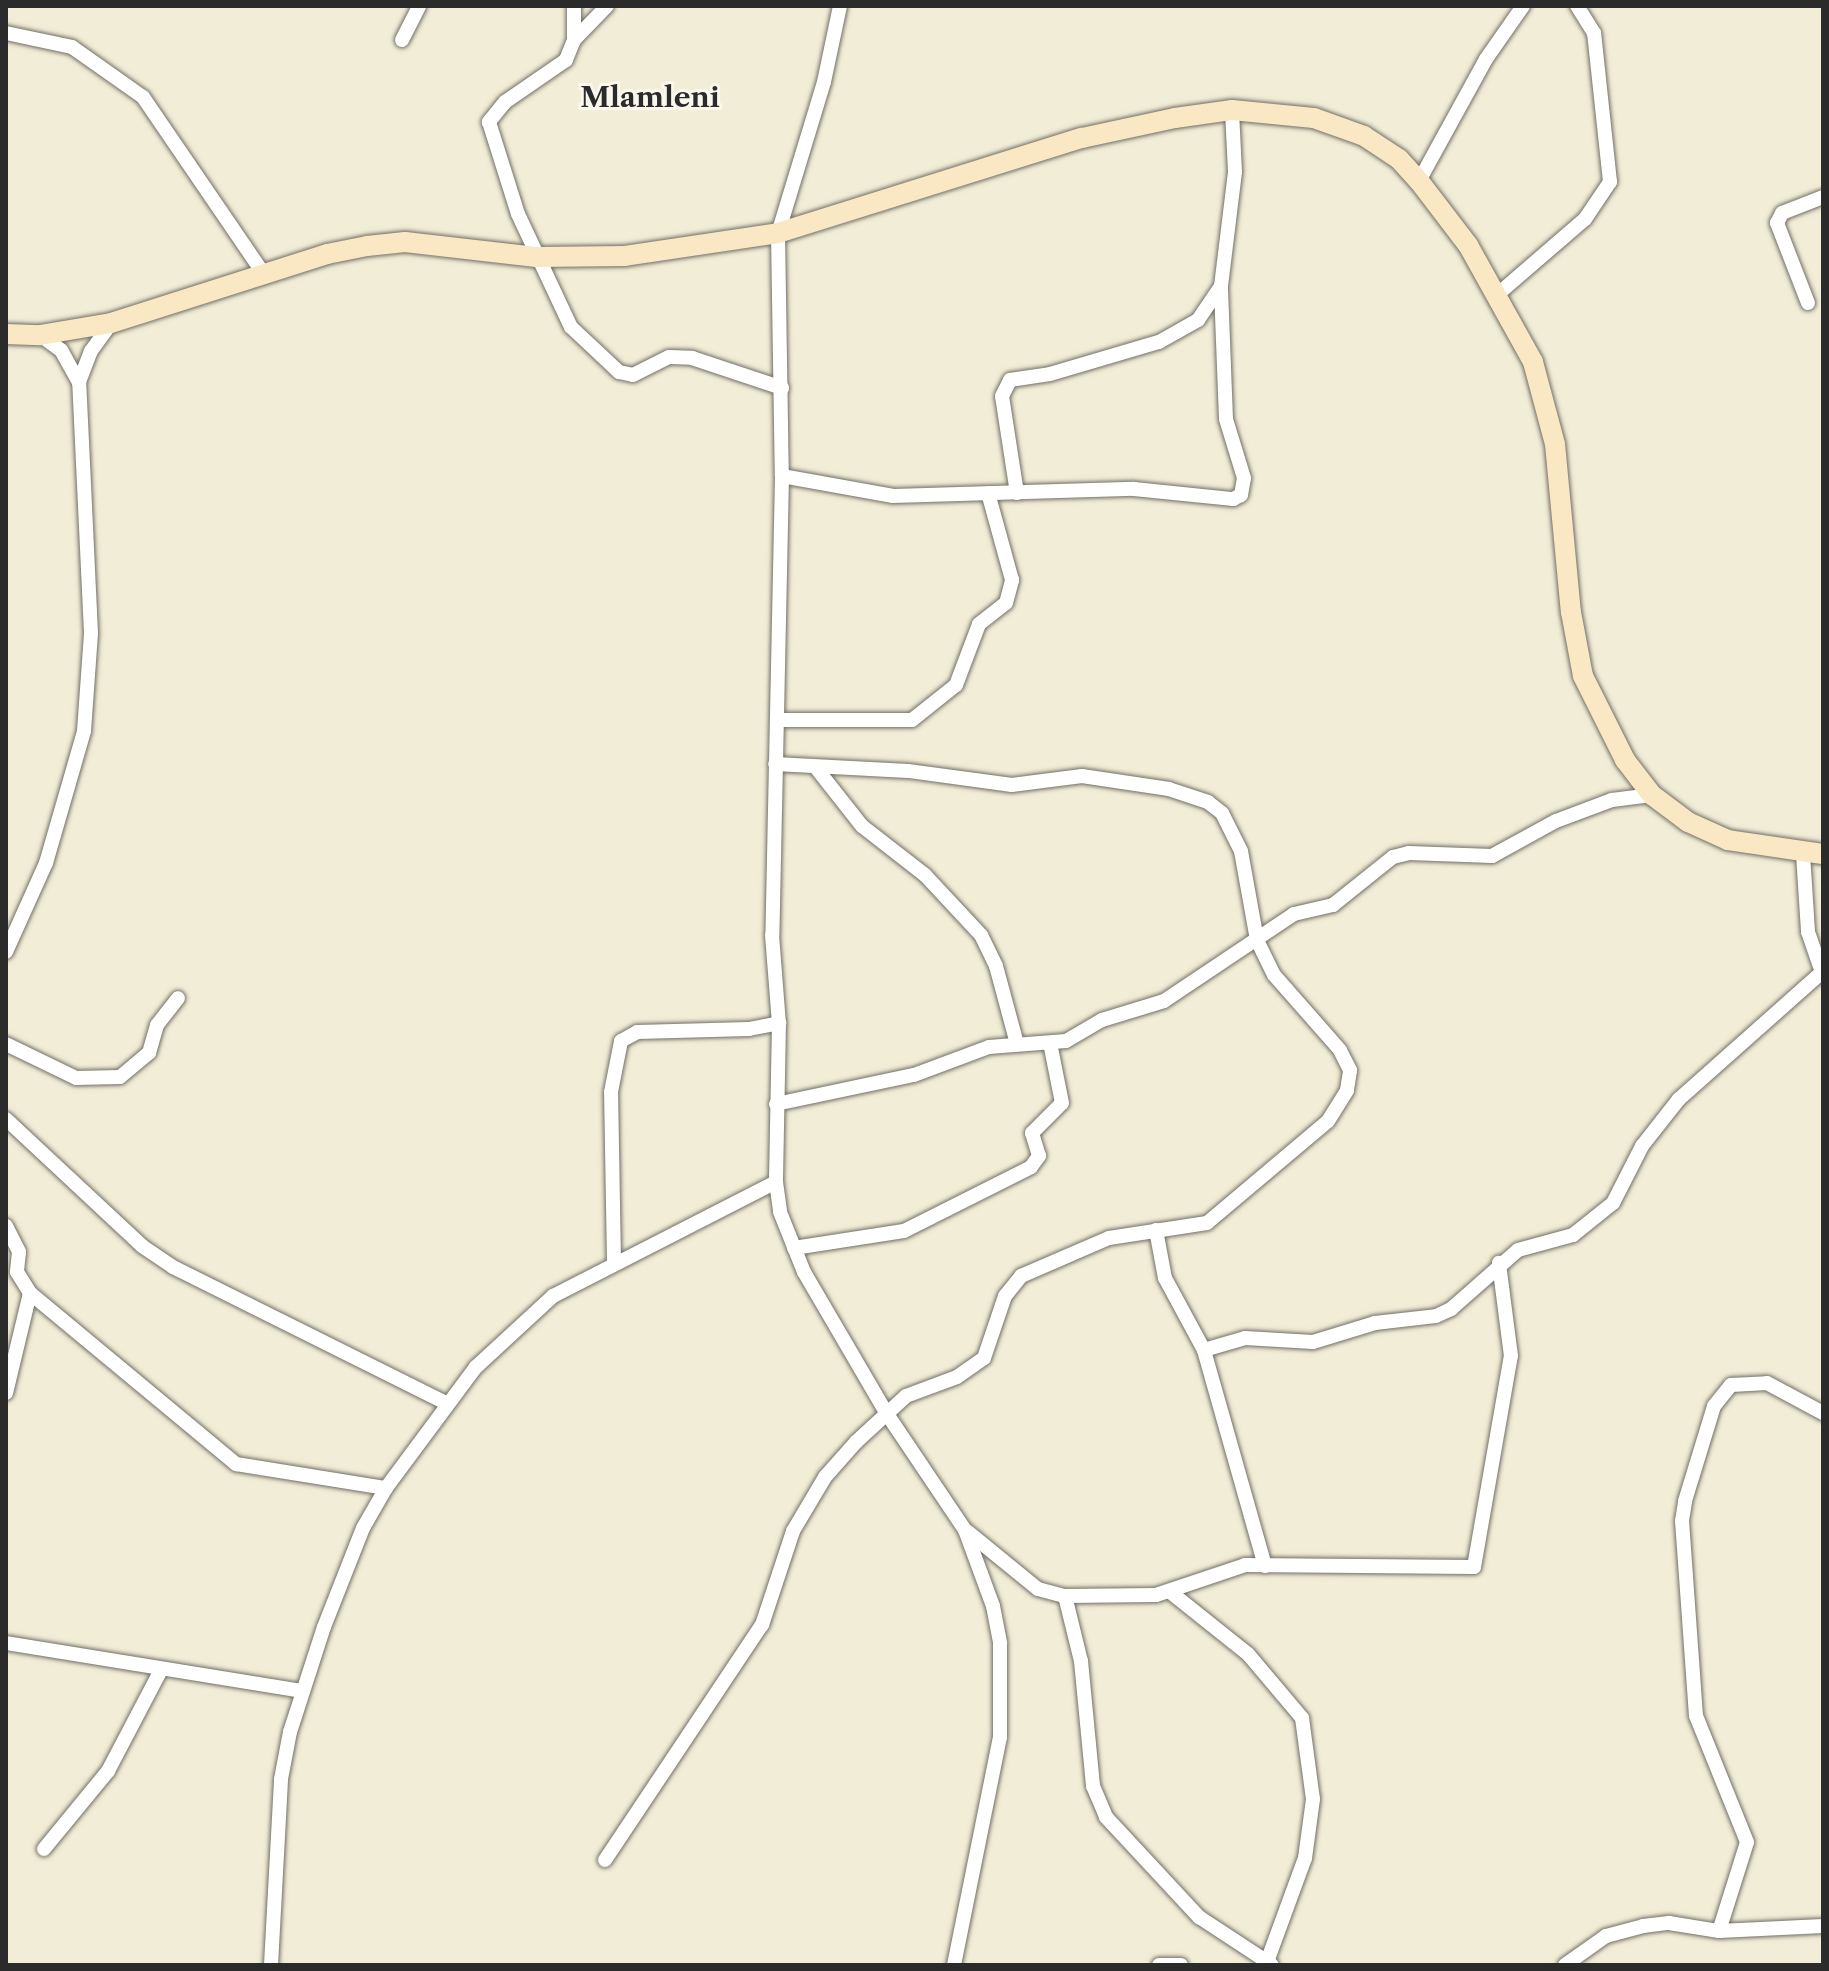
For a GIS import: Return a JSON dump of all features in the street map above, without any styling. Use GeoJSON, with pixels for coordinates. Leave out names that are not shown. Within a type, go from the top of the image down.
{"type":"FeatureCollection","features":[{"type":"Feature","properties":{"kind":"main road"},"geometry":{"type":"LineString","coordinates":[[6,334],[40,335],[111,323],[327,254],[405,242],[536,257],[625,256],[778,233],[1082,138],[1232,110],[1314,118],[1339,127],[1399,159],[1419,181],[1498,294],[1545,396],[1583,676],[1625,760],[1652,795],[1688,822],[1728,840],[1813,854]]}},
{"type":"Feature","properties":{"kind":"street"},"geometry":{"type":"LineString","coordinates":[[402,40],[419,6]]}},
{"type":"Feature","properties":{"kind":"street"},"geometry":{"type":"LineString","coordinates":[[574,6],[574,40],[566,60],[505,102],[489,122],[536,257],[571,327],[619,372],[633,375],[669,357],[692,358],[782,388]]}},
{"type":"Feature","properties":{"kind":"street"},"geometry":{"type":"LineString","coordinates":[[574,40],[607,6]]}},
{"type":"Feature","properties":{"kind":"street"},"geometry":{"type":"LineString","coordinates":[[840,6],[824,82],[778,233],[782,476],[772,935],[779,1023],[776,1182],[794,1248],[887,1414],[965,1530],[980,1561],[1000,1643],[1000,1737],[954,1965]]}},
{"type":"Feature","properties":{"kind":"street"},"geometry":{"type":"LineString","coordinates":[[1419,181],[1486,59],[1523,6]]}},
{"type":"Feature","properties":{"kind":"street"},"geometry":{"type":"LineString","coordinates":[[1498,294],[1585,219],[1610,182],[1594,33],[1577,6]]}},
{"type":"Feature","properties":{"kind":"street"},"geometry":{"type":"LineString","coordinates":[[6,33],[72,47],[143,97],[265,276]]}},
{"type":"Feature","properties":{"kind":"street"},"geometry":{"type":"LineString","coordinates":[[782,476],[893,496],[1134,489],[1220,499],[1241,495],[1242,464],[1226,419],[1221,286],[1235,172],[1232,110]]}},
{"type":"Feature","properties":{"kind":"street"},"geometry":{"type":"LineString","coordinates":[[1808,303],[1778,217],[1823,197]]}},
{"type":"Feature","properties":{"kind":"street"},"geometry":{"type":"LineString","coordinates":[[1017,493],[1002,396],[1010,380],[1050,374],[1159,342],[1198,320],[1221,286]]}},
{"type":"Feature","properties":{"kind":"street"},"geometry":{"type":"LineString","coordinates":[[6,952],[46,863],[84,731],[91,633],[79,382],[91,351],[111,323]]}},
{"type":"Feature","properties":{"kind":"street"},"geometry":{"type":"LineString","coordinates":[[40,335],[61,350],[79,382]]}},
{"type":"Feature","properties":{"kind":"street"},"geometry":{"type":"LineString","coordinates":[[777,720],[912,720],[956,685],[979,624],[1006,603],[1012,580],[988,493]]}},
{"type":"Feature","properties":{"kind":"street"},"geometry":{"type":"LineString","coordinates":[[605,1860],[762,1625],[776,1573],[808,1503],[856,1442],[906,1396],[957,1377],[984,1358],[1005,1296],[1021,1276],[1109,1238],[1196,1227],[1217,1215],[1328,1121],[1347,1090],[1350,1070],[1340,1050],[1283,989],[1257,940],[1241,851],[1222,813],[1208,802],[1169,789],[1082,776],[1012,785],[908,771],[817,769],[775,764]]}},
{"type":"Feature","properties":{"kind":"street"},"geometry":{"type":"LineString","coordinates":[[817,769],[862,826],[925,875],[981,935],[996,966],[1017,1044]]}},
{"type":"Feature","properties":{"kind":"street"},"geometry":{"type":"LineString","coordinates":[[776,1104],[871,1087],[959,1055],[1017,1044],[1050,1043],[1164,1001],[1294,914],[1333,905],[1393,857],[1409,853],[1492,856],[1556,821],[1612,800],[1652,795]]}},
{"type":"Feature","properties":{"kind":"street"},"geometry":{"type":"LineString","coordinates":[[1204,1350],[1245,1338],[1313,1342],[1375,1323],[1436,1316],[1451,1309],[1499,1263],[1518,1250],[1573,1235],[1601,1216],[1613,1203],[1642,1146],[1679,1099],[1822,974],[1808,932],[1813,854]]}},
{"type":"Feature","properties":{"kind":"street"},"geometry":{"type":"LineString","coordinates":[[6,1044],[76,1078],[120,1077],[149,1053],[157,1025],[178,998]]}},
{"type":"Feature","properties":{"kind":"street"},"geometry":{"type":"LineString","coordinates":[[614,1261],[611,1092],[621,1041],[637,1032],[749,1029],[779,1023]]}},
{"type":"Feature","properties":{"kind":"street"},"geometry":{"type":"LineString","coordinates":[[794,1248],[904,1231],[1031,1167],[1039,1156],[1032,1133],[1062,1103],[1050,1043]]}},
{"type":"Feature","properties":{"kind":"street"},"geometry":{"type":"LineString","coordinates":[[6,1119],[142,1246],[173,1267],[446,1403]]}},
{"type":"Feature","properties":{"kind":"street"},"geometry":{"type":"LineString","coordinates":[[271,1965],[281,1779],[302,1691],[363,1528],[386,1488],[446,1403],[517,1325],[553,1296],[614,1261],[776,1182]]}},
{"type":"Feature","properties":{"kind":"street"},"geometry":{"type":"LineString","coordinates":[[6,1226],[19,1252],[17,1272],[30,1293],[128,1380],[242,1468],[386,1488]]}},
{"type":"Feature","properties":{"kind":"street"},"geometry":{"type":"LineString","coordinates":[[1156,1230],[1165,1278],[1204,1350],[1265,1566]]}},
{"type":"Feature","properties":{"kind":"street"},"geometry":{"type":"LineString","coordinates":[[965,1530],[1038,1589],[1065,1596],[1169,1591],[1245,1565],[1474,1567],[1511,1356],[1499,1263]]}},
{"type":"Feature","properties":{"kind":"street"},"geometry":{"type":"LineString","coordinates":[[6,1393],[30,1293]]}},
{"type":"Feature","properties":{"kind":"street"},"geometry":{"type":"LineString","coordinates":[[1719,1931],[1747,1842],[1696,1716],[1682,1521],[1685,1501],[1714,1406],[1731,1385],[1767,1383],[1823,1413]]}},
{"type":"Feature","properties":{"kind":"street"},"geometry":{"type":"LineString","coordinates":[[1065,1596],[1081,1661],[1093,1786],[1106,1817],[1126,1844],[1199,1917],[1269,1963],[1305,1858],[1313,1799],[1302,1718],[1248,1654],[1169,1591]]}},
{"type":"Feature","properties":{"kind":"street"},"geometry":{"type":"LineString","coordinates":[[6,1643],[302,1691]]}},
{"type":"Feature","properties":{"kind":"street"},"geometry":{"type":"LineString","coordinates":[[44,1849],[108,1771],[161,1670]]}},
{"type":"Feature","properties":{"kind":"street"},"geometry":{"type":"LineString","coordinates":[[1565,1965],[1584,1949],[1625,1929],[1669,1923],[1719,1931],[1823,1926]]}},
{"type":"Feature","properties":{"kind":"street"},"geometry":{"type":"LineString","coordinates":[[1159,1965],[1181,1965]]}},
{"type":"Feature","properties":{"kind":"district","name":"Mlamleni"},"geometry":{"type":"Point","coordinates":[650,97]}}]}
